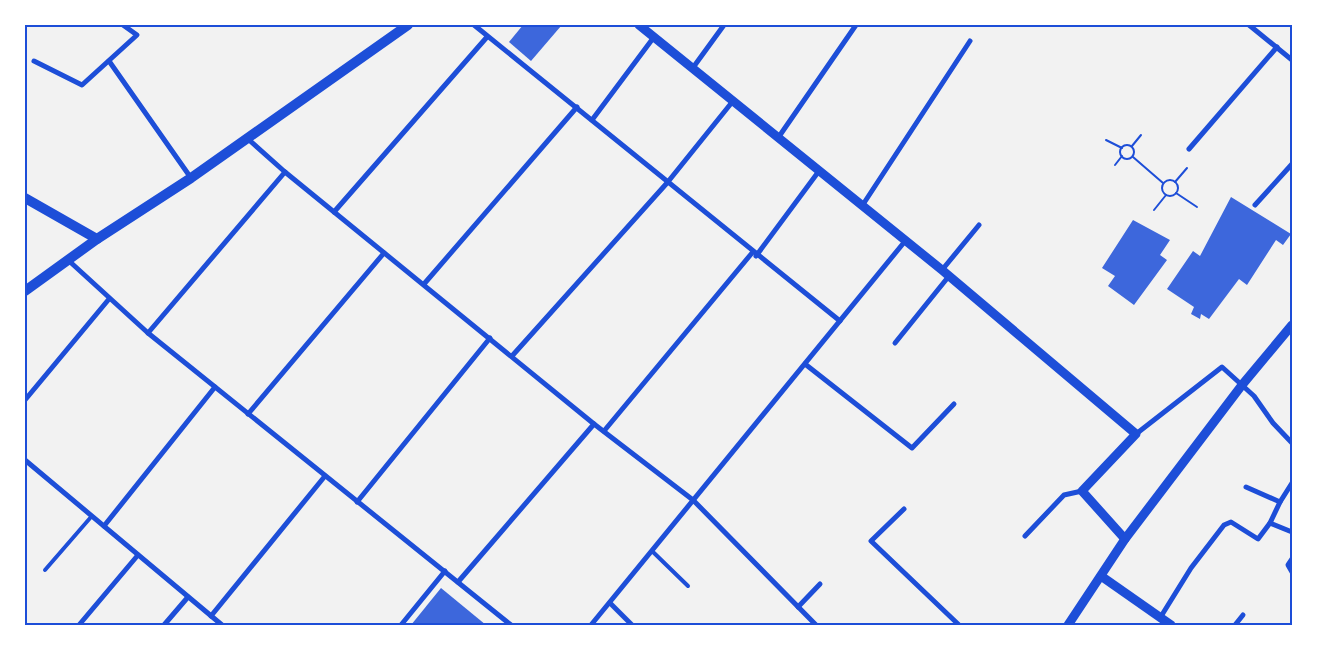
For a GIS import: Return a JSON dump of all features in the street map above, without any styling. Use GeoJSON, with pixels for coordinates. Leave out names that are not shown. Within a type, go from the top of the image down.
{"type":"FeatureCollection","features":[{"type":"Feature","properties":{"kind":"main road"},"geometry":{"type":"LineString","coordinates":[[25,291],[97,239],[248,139],[408,25]]}},
{"type":"Feature","properties":{"kind":"main road"},"geometry":{"type":"LineString","coordinates":[[25,198],[97,239]]}},
{"type":"Feature","properties":{"kind":"street"},"geometry":{"type":"LineString","coordinates":[[34,61],[82,86],[137,35],[123,25]]}},
{"type":"Feature","properties":{"kind":"street"},"geometry":{"type":"LineString","coordinates":[[474,25],[577,107],[754,254],[840,321]]}},
{"type":"Feature","properties":{"kind":"street"},"geometry":{"type":"LineString","coordinates":[[639,25],[906,240],[1136,434]]}},
{"type":"Feature","properties":{"kind":"street"},"geometry":{"type":"LineString","coordinates":[[692,69],[724,25]]}},
{"type":"Feature","properties":{"kind":"street"},"geometry":{"type":"LineString","coordinates":[[778,138],[856,25]]}},
{"type":"Feature","properties":{"kind":"street"},"geometry":{"type":"LineString","coordinates":[[1249,25],[1292,60]]}},
{"type":"Feature","properties":{"kind":"street"},"geometry":{"type":"LineString","coordinates":[[334,212],[487,37]]}},
{"type":"Feature","properties":{"kind":"street"},"geometry":{"type":"LineString","coordinates":[[592,120],[654,37]]}},
{"type":"Feature","properties":{"kind":"street"},"geometry":{"type":"LineString","coordinates":[[862,206],[970,41]]}},
{"type":"Feature","properties":{"kind":"street"},"geometry":{"type":"LineString","coordinates":[[1189,149],[1277,47]]}},
{"type":"Feature","properties":{"kind":"street"},"geometry":{"type":"LineString","coordinates":[[109,60],[191,178]]}},
{"type":"Feature","properties":{"kind":"street"},"geometry":{"type":"LineString","coordinates":[[512,356],[668,182],[733,101]]}},
{"type":"Feature","properties":{"kind":"street"},"geometry":{"type":"LineString","coordinates":[[424,284],[577,107]]}},
{"type":"Feature","properties":{"kind":"street"},"geometry":{"type":"LineString","coordinates":[[248,139],[285,172],[594,424],[693,500],[816,625]]}},
{"type":"Feature","properties":{"kind":"street"},"geometry":{"type":"LineString","coordinates":[[1255,205],[1292,164]]}},
{"type":"Feature","properties":{"kind":"street"},"geometry":{"type":"LineString","coordinates":[[604,432],[754,254],[819,171]]}},
{"type":"Feature","properties":{"kind":"street"},"geometry":{"type":"LineString","coordinates":[[148,333],[285,172]]}},
{"type":"Feature","properties":{"kind":"street"},"geometry":{"type":"LineString","coordinates":[[895,343],[979,225]]}},
{"type":"Feature","properties":{"kind":"street"},"geometry":{"type":"LineString","coordinates":[[591,625],[906,240]]}},
{"type":"Feature","properties":{"kind":"street"},"geometry":{"type":"LineString","coordinates":[[248,414],[384,253]]}},
{"type":"Feature","properties":{"kind":"street"},"geometry":{"type":"LineString","coordinates":[[68,260],[148,333],[511,625]]}},
{"type":"Feature","properties":{"kind":"street"},"geometry":{"type":"LineString","coordinates":[[25,400],[110,299]]}},
{"type":"Feature","properties":{"kind":"street"},"geometry":{"type":"LineString","coordinates":[[1068,625],[1125,539],[1242,385],[1292,325]]}},
{"type":"Feature","properties":{"kind":"street"},"geometry":{"type":"LineString","coordinates":[[357,502],[490,338]]}},
{"type":"Feature","properties":{"kind":"street"},"geometry":{"type":"LineString","coordinates":[[805,364],[912,448],[954,404]]}},
{"type":"Feature","properties":{"kind":"street"},"geometry":{"type":"LineString","coordinates":[[1025,536],[1064,495],[1082,491],[1136,434],[1222,367],[1254,396],[1273,423],[1292,443]]}},
{"type":"Feature","properties":{"kind":"street"},"geometry":{"type":"LineString","coordinates":[[104,526],[215,387]]}},
{"type":"Feature","properties":{"kind":"street"},"geometry":{"type":"LineString","coordinates":[[458,582],[594,424]]}},
{"type":"Feature","properties":{"kind":"street"},"geometry":{"type":"LineString","coordinates":[[25,460],[222,625]]}},
{"type":"Feature","properties":{"kind":"street"},"geometry":{"type":"LineString","coordinates":[[211,616],[324,476]]}},
{"type":"Feature","properties":{"kind":"street"},"geometry":{"type":"LineString","coordinates":[[1160,618],[1191,568],[1228,522],[1258,539],[1270,523],[1292,483]]}},
{"type":"Feature","properties":{"kind":"street"},"geometry":{"type":"LineString","coordinates":[[1246,487],[1280,502]]}},
{"type":"Feature","properties":{"kind":"street"},"geometry":{"type":"LineString","coordinates":[[1082,491],[1125,539]]}},
{"type":"Feature","properties":{"kind":"street"},"geometry":{"type":"LineString","coordinates":[[904,509],[871,541],[959,625]]}},
{"type":"Feature","properties":{"kind":"street"},"geometry":{"type":"LineString","coordinates":[[1270,523],[1292,532]]}},
{"type":"Feature","properties":{"kind":"street"},"geometry":{"type":"LineString","coordinates":[[79,625],[138,555]]}},
{"type":"Feature","properties":{"kind":"street"},"geometry":{"type":"LineString","coordinates":[[1292,559],[1288,565],[1292,572]]}},
{"type":"Feature","properties":{"kind":"street"},"geometry":{"type":"LineString","coordinates":[[401,625],[445,571]]}},
{"type":"Feature","properties":{"kind":"street"},"geometry":{"type":"LineString","coordinates":[[1101,576],[1170,625]]}},
{"type":"Feature","properties":{"kind":"street"},"geometry":{"type":"LineString","coordinates":[[798,607],[820,584]]}},
{"type":"Feature","properties":{"kind":"street"},"geometry":{"type":"LineString","coordinates":[[164,625],[188,597]]}},
{"type":"Feature","properties":{"kind":"street"},"geometry":{"type":"LineString","coordinates":[[610,603],[632,625]]}},
{"type":"Feature","properties":{"kind":"street"},"geometry":{"type":"LineString","coordinates":[[1236,625],[1243,615]]}},
{"type":"Feature","properties":{"kind":"lane"},"geometry":{"type":"LineString","coordinates":[[45,570],[91,517]]}},
{"type":"Feature","properties":{"kind":"lane"},"geometry":{"type":"LineString","coordinates":[[652,551],[688,586]]}},
{"type":"Feature","properties":{"kind":"path"},"geometry":{"type":"LineString","coordinates":[[1132,146],[1141,135]]}},
{"type":"Feature","properties":{"kind":"path"},"geometry":{"type":"LineString","coordinates":[[1106,140],[1122,148]]}},
{"type":"Feature","properties":{"kind":"path"},"geometry":{"type":"LineString","coordinates":[[1122,148],[1128,145],[1132,146]]}},
{"type":"Feature","properties":{"kind":"path"},"geometry":{"type":"LineString","coordinates":[[1132,146],[1134,152],[1132,156]]}},
{"type":"Feature","properties":{"kind":"path"},"geometry":{"type":"LineString","coordinates":[[1115,165],[1122,156],[1122,148]]}},
{"type":"Feature","properties":{"kind":"path"},"geometry":{"type":"LineString","coordinates":[[1122,156],[1128,158],[1132,156]]}},
{"type":"Feature","properties":{"kind":"path"},"geometry":{"type":"LineString","coordinates":[[1132,156],[1163,183]]}},
{"type":"Feature","properties":{"kind":"path"},"geometry":{"type":"LineString","coordinates":[[1175,182],[1187,168]]}},
{"type":"Feature","properties":{"kind":"path"},"geometry":{"type":"LineString","coordinates":[[1170,180],[1175,182],[1178,188],[1176,193],[1171,196],[1166,195],[1162,191],[1163,183],[1170,180]]}},
{"type":"Feature","properties":{"kind":"path"},"geometry":{"type":"LineString","coordinates":[[1176,193],[1197,207]]}},
{"type":"Feature","properties":{"kind":"path"},"geometry":{"type":"LineString","coordinates":[[1154,210],[1166,195]]}},
{"type":"Feature","properties":{"kind":"building"},"geometry":{"type":"Polygon","coordinates":[[[523,25],[561,26],[531,61],[509,42],[523,25]]]}},
{"type":"Feature","properties":{"kind":"building"},"geometry":{"type":"Polygon","coordinates":[[[1231,197],[1291,234],[1283,245],[1276,240],[1247,285],[1239,279],[1209,319],[1201,314],[1200,319],[1191,314],[1194,307],[1167,289],[1193,251],[1200,256],[1231,197]]]}},
{"type":"Feature","properties":{"kind":"building"},"geometry":{"type":"Polygon","coordinates":[[[1133,220],[1170,240],[1160,255],[1167,260],[1134,305],[1108,286],[1115,276],[1102,268],[1133,220]]]}},
{"type":"Feature","properties":{"kind":"building"},"geometry":{"type":"Polygon","coordinates":[[[441,588],[486,625],[411,625],[441,588]]]}}]}
